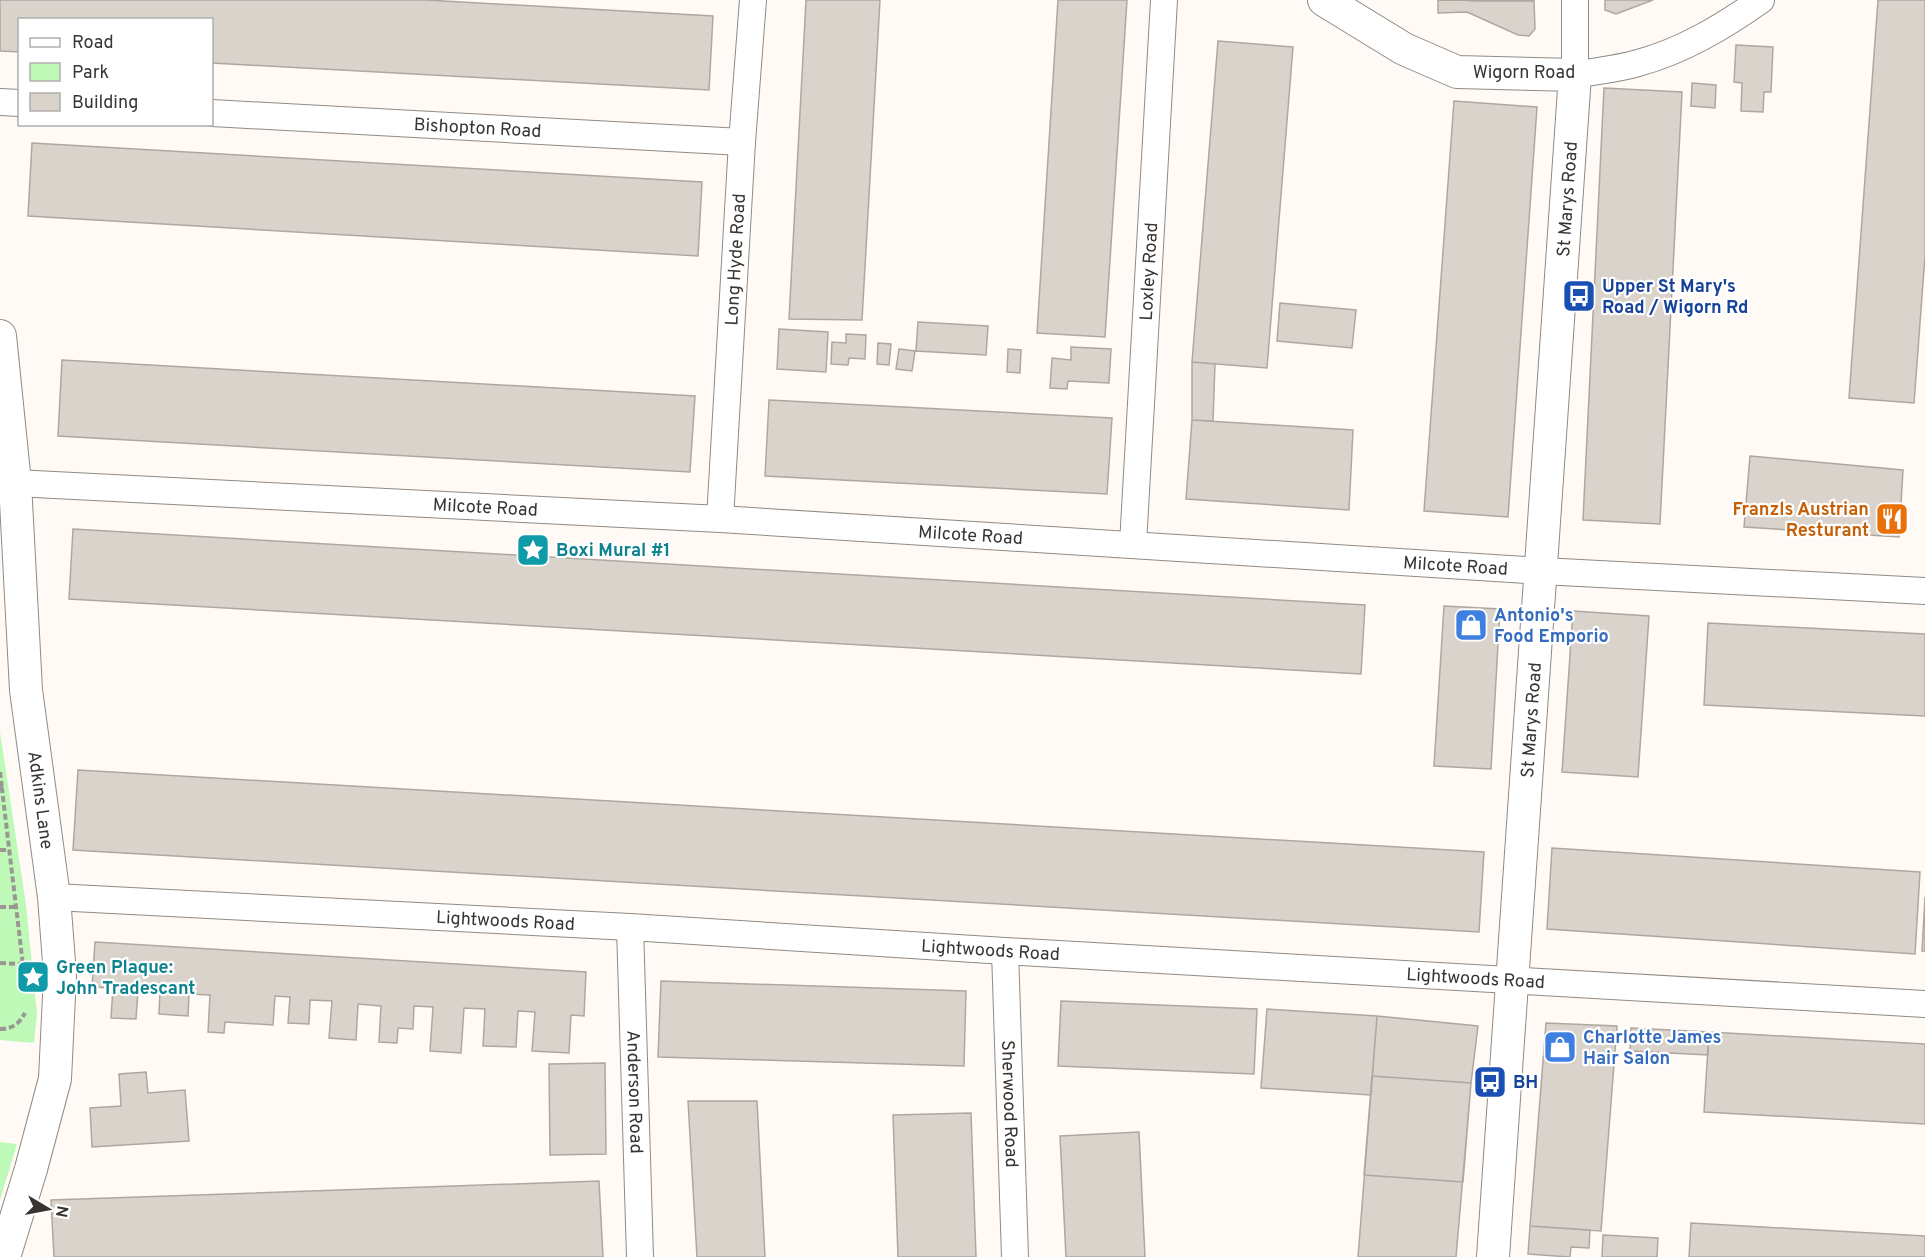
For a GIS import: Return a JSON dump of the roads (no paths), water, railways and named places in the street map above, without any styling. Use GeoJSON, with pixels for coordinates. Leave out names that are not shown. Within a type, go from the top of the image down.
{"type":"FeatureCollection","features":[{"type":"Feature","properties":{"kind":"street","name":"Long Hyde Road"},"geometry":{"type":"LineString","coordinates":[[720,519],[742,142],[753,0]]}},
{"type":"Feature","properties":{"kind":"street","name":"Loxley Road"},"geometry":{"type":"LineString","coordinates":[[1133,544],[1164,0]]}},
{"type":"Feature","properties":{"kind":"street","name":"Wigorn Road"},"geometry":{"type":"LineString","coordinates":[[1324,0],[1404,49],[1457,72],[1575,75],[1639,63],[1683,46],[1730,22],[1761,0]]}},
{"type":"Feature","properties":{"kind":"street"},"geometry":{"type":"LineString","coordinates":[[1575,0],[1575,75]]}},
{"type":"Feature","properties":{"kind":"street","name":"St Marys Road"},"geometry":{"type":"LineString","coordinates":[[1493,1257],[1575,75]]}},
{"type":"Feature","properties":{"kind":"street"},"geometry":{"type":"LineString","coordinates":[[0,102],[18,103]]}},
{"type":"Feature","properties":{"kind":"street","name":"Bishopton Road"},"geometry":{"type":"LineString","coordinates":[[213,113],[742,142]]}},
{"type":"Feature","properties":{"kind":"street","name":"Adkins Lane"},"geometry":{"type":"LineString","coordinates":[[0,336],[15,483],[26,690],[54,897],[60,975],[55,1079],[4,1257]]}},
{"type":"Feature","properties":{"kind":"street","name":"Milcote Road"},"geometry":{"type":"LineString","coordinates":[[15,483],[720,519],[1542,571],[1925,591]]}},
{"type":"Feature","properties":{"kind":"street","name":"Lightwoods Road"},"geometry":{"type":"LineString","coordinates":[[54,897],[630,927],[1925,1004]]}},
{"type":"Feature","properties":{"kind":"street","name":"Anderson Road"},"geometry":{"type":"LineString","coordinates":[[630,927],[640,1257]]}},
{"type":"Feature","properties":{"kind":"street","name":"Sherwood Road"},"geometry":{"type":"LineString","coordinates":[[1005,951],[1015,1257]]}},
{"type":"Feature","properties":{"kind":"place","name":"Upper St Mary's Road / Wigorn Rd"},"geometry":{"type":"Point","coordinates":[1579,296]}},
{"type":"Feature","properties":{"kind":"place","name":"Franzls Austrian Resturant"},"geometry":{"type":"Point","coordinates":[1892,519]}},
{"type":"Feature","properties":{"kind":"place","name":"Boxi Mural #1"},"geometry":{"type":"Point","coordinates":[533,550]}},
{"type":"Feature","properties":{"kind":"place","name":"Antonio's Food Emporio"},"geometry":{"type":"Point","coordinates":[1471,625]}},
{"type":"Feature","properties":{"kind":"place","name":"Green Plaque: John Tradescant"},"geometry":{"type":"Point","coordinates":[33,977]}},
{"type":"Feature","properties":{"kind":"place","name":"Charlotte James Hair Salon"},"geometry":{"type":"Point","coordinates":[1560,1047]}},
{"type":"Feature","properties":{"kind":"place","name":"BH"},"geometry":{"type":"Point","coordinates":[1490,1082]}}]}
